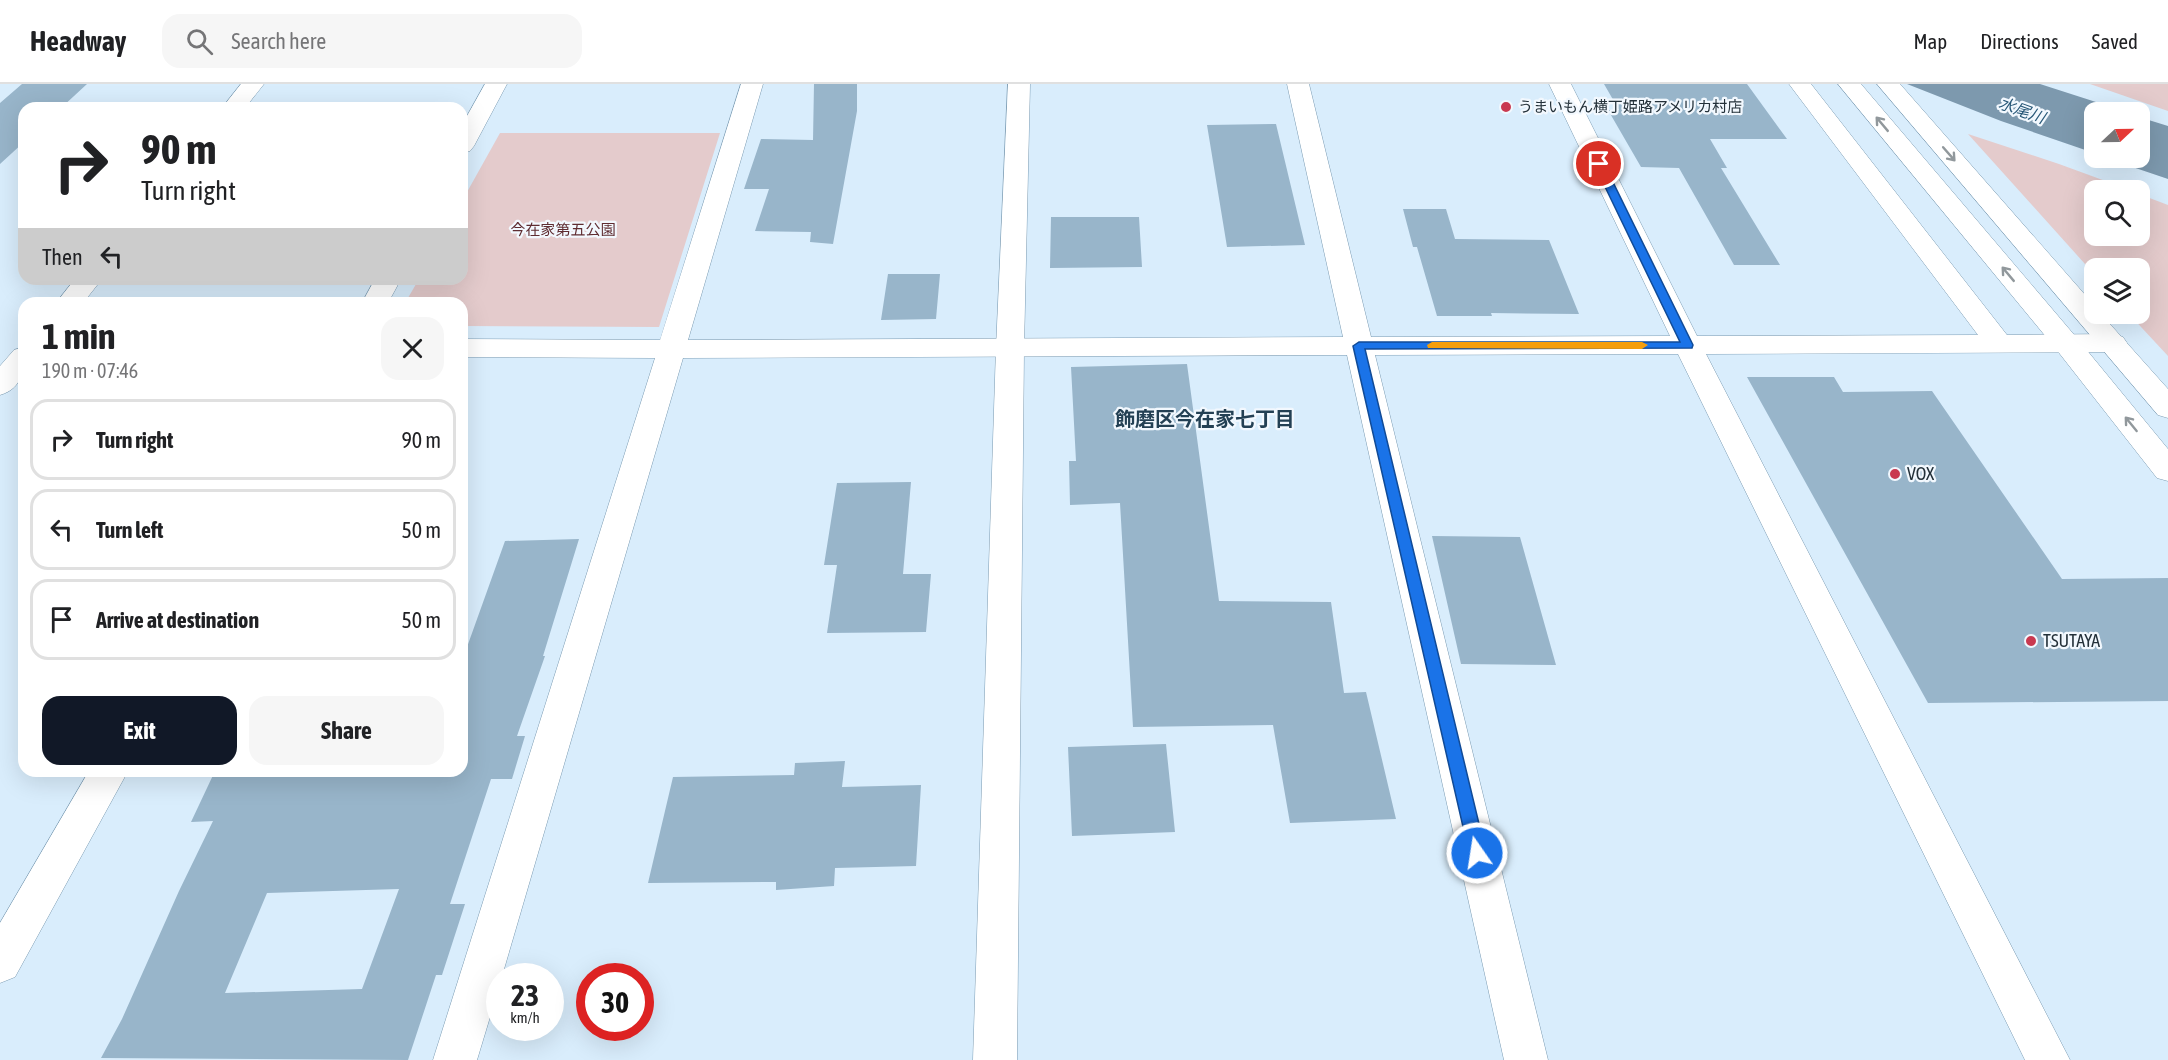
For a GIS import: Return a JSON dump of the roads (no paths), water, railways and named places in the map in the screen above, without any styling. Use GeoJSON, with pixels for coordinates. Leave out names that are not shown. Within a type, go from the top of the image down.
{"type":"FeatureCollection","features":[{"type":"Feature","properties":{"kind":"street"},"geometry":{"type":"LineString","coordinates":[[238,102],[253,84]]}},
{"type":"Feature","properties":{"kind":"street"},"geometry":{"type":"LineString","coordinates":[[468,135],[496,84]]}},
{"type":"Feature","properties":{"kind":"street"},"geometry":{"type":"LineString","coordinates":[[455,1060],[752,84]]}},
{"type":"Feature","properties":{"kind":"street"},"geometry":{"type":"LineString","coordinates":[[995,1060],[1010,348],[1019,84]]}},
{"type":"Feature","properties":{"kind":"street"},"geometry":{"type":"LineString","coordinates":[[1298,84],[1526,1060]]}},
{"type":"Feature","properties":{"kind":"street"},"geometry":{"type":"LineString","coordinates":[[1560,84],[1688,345],[2048,1060]]}},
{"type":"Feature","properties":{"kind":"street"},"geometry":{"type":"LineString","coordinates":[[1800,84],[2000,344]]}},
{"type":"Feature","properties":{"kind":"street"},"geometry":{"type":"LineString","coordinates":[[1849,84],[2066,343],[2168,470]]}},
{"type":"Feature","properties":{"kind":"street"},"geometry":{"type":"LineString","coordinates":[[1893,89],[2168,408]]}},
{"type":"Feature","properties":{"kind":"street"},"geometry":{"type":"LineString","coordinates":[[74,297],[84,285]]}},
{"type":"Feature","properties":{"kind":"street"},"geometry":{"type":"LineString","coordinates":[[468,348],[672,350],[2113,343]]}},
{"type":"Feature","properties":{"kind":"street"},"geometry":{"type":"LineString","coordinates":[[0,348],[18,348]]}},
{"type":"Feature","properties":{"kind":"street"},"geometry":{"type":"LineString","coordinates":[[0,385],[18,363]]}},
{"type":"Feature","properties":{"kind":"street"},"geometry":{"type":"LineString","coordinates":[[0,963],[106,777]]}},
{"type":"Feature","properties":{"kind":"water","name":"水尾川"},"geometry":{"type":"Polygon","coordinates":[[[1907,84],[2040,84],[2096,102],[2084,102],[2084,150],[2001,121],[1907,84]]]}},
{"type":"Feature","properties":{"kind":"water"},"geometry":{"type":"Polygon","coordinates":[[[2150,120],[2168,126],[2168,179],[2136,168],[2150,168],[2150,120]]]}},
{"type":"Feature","properties":{"kind":"place","name":"うまいもん横丁姫路アメリカ村店"},"geometry":{"type":"Point","coordinates":[1506,107]}},
{"type":"Feature","properties":{"kind":"place","name":"VOX"},"geometry":{"type":"Point","coordinates":[1895,474]}},
{"type":"Feature","properties":{"kind":"place","name":"TSUTAYA"},"geometry":{"type":"Point","coordinates":[2031,641]}},
{"type":"Feature","properties":{"kind":"district","name":"飾磨区今在家七丁目"},"geometry":{"type":"Point","coordinates":[1205,419]}},
{"type":"Feature","properties":{"kind":"park label","name":"今在家第五公園"},"geometry":{"type":"Point","coordinates":[563,230]}}]}
